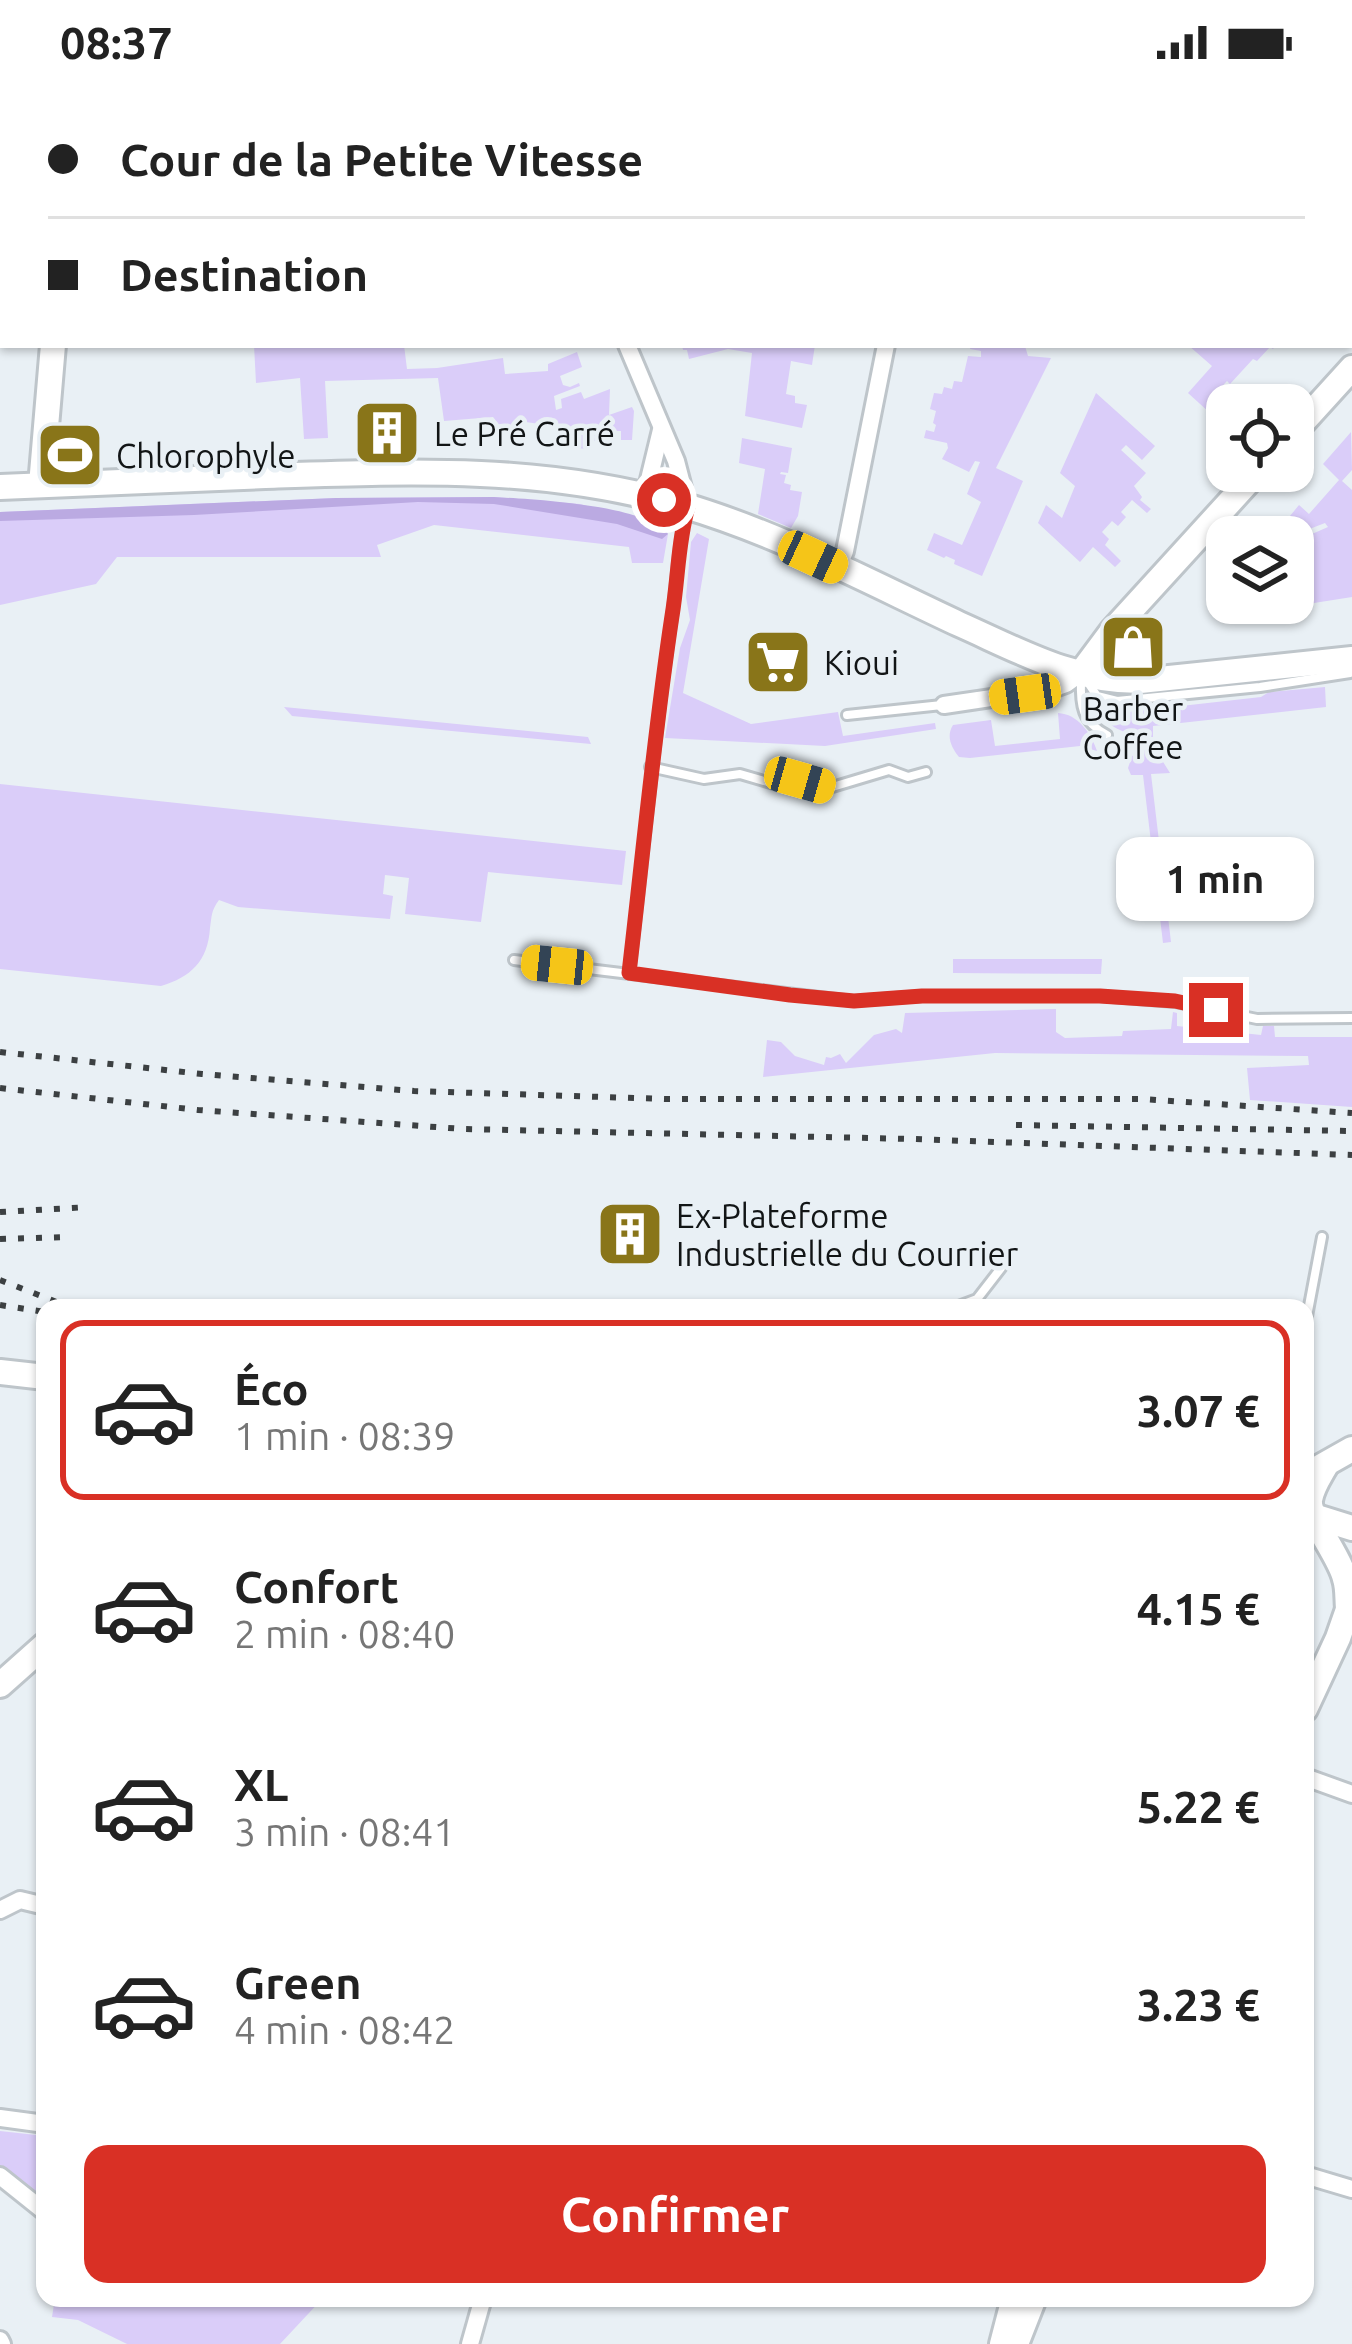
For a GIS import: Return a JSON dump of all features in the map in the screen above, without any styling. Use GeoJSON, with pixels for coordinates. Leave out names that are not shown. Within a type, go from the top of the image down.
{"type":"FeatureCollection","features":[{"type":"Feature","properties":{"kind":"street"},"geometry":{"type":"LineString","coordinates":[[41,485],[53,348]]}},
{"type":"Feature","properties":{"kind":"street"},"geometry":{"type":"LineString","coordinates":[[628,348],[682,476],[688,507]]}},
{"type":"Feature","properties":{"kind":"street"},"geometry":{"type":"LineString","coordinates":[[838,569],[885,348]]}},
{"type":"Feature","properties":{"kind":"street"},"geometry":{"type":"LineString","coordinates":[[1314,410],[1352,368]]}},
{"type":"Feature","properties":{"kind":"street"},"geometry":{"type":"LineString","coordinates":[[645,496],[661,429]]}},
{"type":"Feature","properties":{"kind":"street"},"geometry":{"type":"LineString","coordinates":[[0,487],[442,471],[506,473],[645,496],[746,527],[1060,670],[1140,681],[1352,668]]}},
{"type":"Feature","properties":{"kind":"street"},"geometry":{"type":"LineString","coordinates":[[944,705],[1066,684],[1081,673],[1239,492]]}},
{"type":"Feature","properties":{"kind":"street"},"geometry":{"type":"LineString","coordinates":[[0,1372],[36,1376]]}},
{"type":"Feature","properties":{"kind":"street"},"geometry":{"type":"LineString","coordinates":[[1316,1470],[1352,1449]]}},
{"type":"Feature","properties":{"kind":"street"},"geometry":{"type":"LineString","coordinates":[[1314,1516],[1352,1528]]}},
{"type":"Feature","properties":{"kind":"street"},"geometry":{"type":"LineString","coordinates":[[1314,1521],[1329,1540],[1350,1602],[1314,1690]]}},
{"type":"Feature","properties":{"kind":"street"},"geometry":{"type":"LineString","coordinates":[[0,1685],[36,1653]]}},
{"type":"Feature","properties":{"kind":"street"},"geometry":{"type":"LineString","coordinates":[[1314,1780],[1352,1794]]}},
{"type":"Feature","properties":{"kind":"street"},"geometry":{"type":"LineString","coordinates":[[0,1910],[20,1900],[36,1904]]}},
{"type":"Feature","properties":{"kind":"street"},"geometry":{"type":"LineString","coordinates":[[0,2118],[36,2123]]}},
{"type":"Feature","properties":{"kind":"street"},"geometry":{"type":"LineString","coordinates":[[0,2176],[36,2205]]}},
{"type":"Feature","properties":{"kind":"street"},"geometry":{"type":"LineString","coordinates":[[1314,2178],[1352,2189]]}},
{"type":"Feature","properties":{"kind":"street"},"geometry":{"type":"LineString","coordinates":[[470,2344],[480,2307]]}},
{"type":"Feature","properties":{"kind":"street"},"geometry":{"type":"LineString","coordinates":[[1002,2344],[1012,2307]]}},
{"type":"Feature","properties":{"kind":"street"},"geometry":{"type":"LineString","coordinates":[[1016,2344],[1030,2307]]}},
{"type":"Feature","properties":{"kind":"lane"},"geometry":{"type":"LineString","coordinates":[[629,973],[650,767],[688,507]]}},
{"type":"Feature","properties":{"kind":"lane"},"geometry":{"type":"LineString","coordinates":[[1081,673],[1083,713],[1107,735]]}},
{"type":"Feature","properties":{"kind":"lane"},"geometry":{"type":"LineString","coordinates":[[847,715],[944,705]]}},
{"type":"Feature","properties":{"kind":"lane"},"geometry":{"type":"LineString","coordinates":[[650,767],[704,779],[740,774],[781,786],[800,780],[829,788],[889,770],[908,777],[926,772]]}},
{"type":"Feature","properties":{"kind":"lane"},"geometry":{"type":"LineString","coordinates":[[514,960],[854,1001],[922,996],[1100,996],[1175,1001],[1257,1019],[1352,1018]]}},
{"type":"Feature","properties":{"kind":"lane"},"geometry":{"type":"LineString","coordinates":[[1310,1299],[1322,1237]]}},
{"type":"Feature","properties":{"kind":"lane"},"geometry":{"type":"LineString","coordinates":[[976,1299],[1000,1268]]}},
{"type":"Feature","properties":{"kind":"shaded area"},"geometry":{"type":"Polygon","coordinates":[[[254,348],[404,348],[407,369],[503,358],[505,374],[548,371],[548,364],[577,352],[582,367],[560,376],[563,385],[580,386],[554,396],[556,410],[562,408],[561,399],[581,392],[584,399],[610,389],[609,415],[632,407],[634,411],[632,440],[621,440],[621,431],[600,431],[599,440],[588,442],[587,449],[578,448],[578,439],[566,438],[567,425],[519,421],[517,432],[501,427],[493,417],[444,421],[438,378],[325,381],[328,438],[304,439],[300,378],[256,383],[254,348]]]}},
{"type":"Feature","properties":{"kind":"shaded area"},"geometry":{"type":"Polygon","coordinates":[[[683,348],[815,348],[812,365],[791,361],[786,394],[795,396],[795,403],[807,405],[802,428],[745,416],[752,353],[728,349],[689,359],[683,348]]]}},
{"type":"Feature","properties":{"kind":"shaded area"},"geometry":{"type":"Polygon","coordinates":[[[1026,348],[1028,356],[1051,358],[996,468],[1023,481],[982,576],[927,550],[934,533],[962,545],[981,502],[967,494],[980,462],[975,461],[969,472],[942,459],[947,443],[924,438],[926,430],[934,432],[936,425],[936,411],[930,409],[934,393],[942,394],[944,387],[952,389],[954,381],[962,382],[968,356],[981,357],[981,351],[970,349],[1026,348]]]}},
{"type":"Feature","properties":{"kind":"shaded area"},"geometry":{"type":"Polygon","coordinates":[[[1191,348],[1269,348],[1230,384],[1206,384],[1206,409],[1188,393],[1212,366],[1191,348]]]}},
{"type":"Feature","properties":{"kind":"shaded area"},"geometry":{"type":"Polygon","coordinates":[[[1096,393],[1155,446],[1142,460],[1126,445],[1121,450],[1146,473],[1134,486],[1151,509],[1147,513],[1132,500],[1121,512],[1126,517],[1118,526],[1112,521],[1102,532],[1109,539],[1105,545],[1121,561],[1115,567],[1093,547],[1080,562],[1038,523],[1046,505],[1062,518],[1075,486],[1060,473],[1096,393]]]}},
{"type":"Feature","properties":{"kind":"shaded area"},"geometry":{"type":"Polygon","coordinates":[[[1351,432],[1352,470],[1342,481],[1352,490],[1352,597],[1314,603],[1314,533],[1328,527],[1325,523],[1314,527],[1314,516],[1290,516],[1299,505],[1309,514],[1339,480],[1323,464],[1351,432]]]}},
{"type":"Feature","properties":{"kind":"shaded area"},"geometry":{"type":"Polygon","coordinates":[[[742,438],[792,448],[788,473],[780,474],[786,475],[784,483],[791,485],[790,490],[802,492],[791,528],[758,514],[765,469],[739,463],[742,438]]]}},
{"type":"Feature","properties":{"kind":"shaded area"},"geometry":{"type":"Polygon","coordinates":[[[494,497],[580,504],[663,526],[668,534],[663,563],[632,563],[629,547],[434,525],[377,545],[381,557],[117,557],[96,584],[0,605],[0,512],[336,498],[494,497]]]}},
{"type":"Feature","properties":{"kind":"shaded area"},"geometry":{"type":"Polygon","coordinates":[[[494,497],[614,510],[656,524],[668,534],[662,539],[617,524],[494,504],[418,502],[0,521],[0,512],[336,498],[494,497]]]}},
{"type":"Feature","properties":{"kind":"shaded area"},"geometry":{"type":"Polygon","coordinates":[[[697,533],[709,539],[683,693],[751,724],[838,712],[843,736],[935,723],[936,729],[825,746],[665,738],[680,648],[690,620],[686,597],[691,542],[697,533]]]}},
{"type":"Feature","properties":{"kind":"shaded area"},"geometry":{"type":"Polygon","coordinates":[[[1325,687],[1326,707],[1153,726],[1153,737],[1124,732],[1101,715],[1261,697],[1269,692],[1325,687]]]}},
{"type":"Feature","properties":{"kind":"shaded area"},"geometry":{"type":"Polygon","coordinates":[[[284,707],[588,737],[591,744],[292,716],[284,707]]]}},
{"type":"Feature","properties":{"kind":"shaded area"},"geometry":{"type":"Polygon","coordinates":[[[1058,713],[1083,726],[1097,751],[1080,746],[970,758],[959,757],[950,741],[953,725],[991,720],[995,746],[1060,739],[1058,713]]]}},
{"type":"Feature","properties":{"kind":"shaded area"},"geometry":{"type":"Polygon","coordinates":[[[1144,750],[1160,757],[1170,773],[1151,774],[1171,942],[1163,943],[1143,775],[1131,775],[1128,768],[1132,756],[1144,750]]]}},
{"type":"Feature","properties":{"kind":"shaded area"},"geometry":{"type":"Polygon","coordinates":[[[0,784],[626,851],[622,885],[488,872],[481,922],[405,914],[409,878],[385,875],[383,894],[393,896],[390,919],[238,907],[219,900],[202,958],[181,978],[161,986],[0,969],[0,784]]]}},
{"type":"Feature","properties":{"kind":"shaded area"},"geometry":{"type":"Polygon","coordinates":[[[953,959],[1102,959],[1101,974],[953,973],[953,959]]]}},
{"type":"Feature","properties":{"kind":"shaded area"},"geometry":{"type":"Polygon","coordinates":[[[1056,1009],[1056,1032],[1065,1038],[1171,1029],[1173,1012],[1177,1026],[1261,1035],[1263,1026],[1274,1026],[1275,1037],[1352,1037],[1352,1107],[1250,1100],[1247,1068],[1309,1065],[1308,1056],[995,1053],[763,1077],[767,1040],[781,1042],[795,1056],[824,1065],[826,1057],[840,1054],[846,1063],[874,1035],[896,1029],[902,1033],[905,1013],[1056,1009]]]}},
{"type":"Feature","properties":{"kind":"shaded area"},"geometry":{"type":"Polygon","coordinates":[[[0,2131],[36,2135],[36,2205],[0,2176],[0,2131]]]}},
{"type":"Feature","properties":{"kind":"shaded area"},"geometry":{"type":"Polygon","coordinates":[[[54,2307],[315,2307],[280,2344],[127,2344],[78,2320],[52,2317],[54,2307]]]}},
{"type":"Feature","properties":{"kind":"railway"},"geometry":{"type":"LineString","coordinates":[[0,1052],[414,1091],[666,1099],[1141,1099],[1352,1113]]}},
{"type":"Feature","properties":{"kind":"railway"},"geometry":{"type":"LineString","coordinates":[[0,1088],[198,1110],[463,1129],[1352,1155]]}},
{"type":"Feature","properties":{"kind":"railway"},"geometry":{"type":"LineString","coordinates":[[1016,1125],[1352,1131]]}},
{"type":"Feature","properties":{"kind":"railway"},"geometry":{"type":"LineString","coordinates":[[0,1212],[89,1207]]}},
{"type":"Feature","properties":{"kind":"railway"},"geometry":{"type":"LineString","coordinates":[[0,1239],[70,1237]]}},
{"type":"Feature","properties":{"kind":"railway"},"geometry":{"type":"LineString","coordinates":[[0,1280],[49,1299]]}},
{"type":"Feature","properties":{"kind":"railway"},"geometry":{"type":"LineString","coordinates":[[0,1305],[36,1311]]}},
{"type":"Feature","properties":{"kind":"place","name":"Le Pré Carré"},"geometry":{"type":"Point","coordinates":[387,433]}},
{"type":"Feature","properties":{"kind":"place","name":"Chlorophyle"},"geometry":{"type":"Point","coordinates":[70,455]}},
{"type":"Feature","properties":{"kind":"place","name":"Barber Coffee"},"geometry":{"type":"Point","coordinates":[1133,647]}},
{"type":"Feature","properties":{"kind":"place","name":"Kioui"},"geometry":{"type":"Point","coordinates":[778,662]}},
{"type":"Feature","properties":{"kind":"place","name":"Ex-Plateforme Industrielle du Courrier"},"geometry":{"type":"Point","coordinates":[630,1234]}},
{"type":"Feature","properties":{"kind":"route"},"geometry":{"type":"LineString","coordinates":[[664,500],[688,507],[653,743],[629,973],[854,1001],[922,996],[1100,996],[1175,1001],[1216,1010]]}}]}
